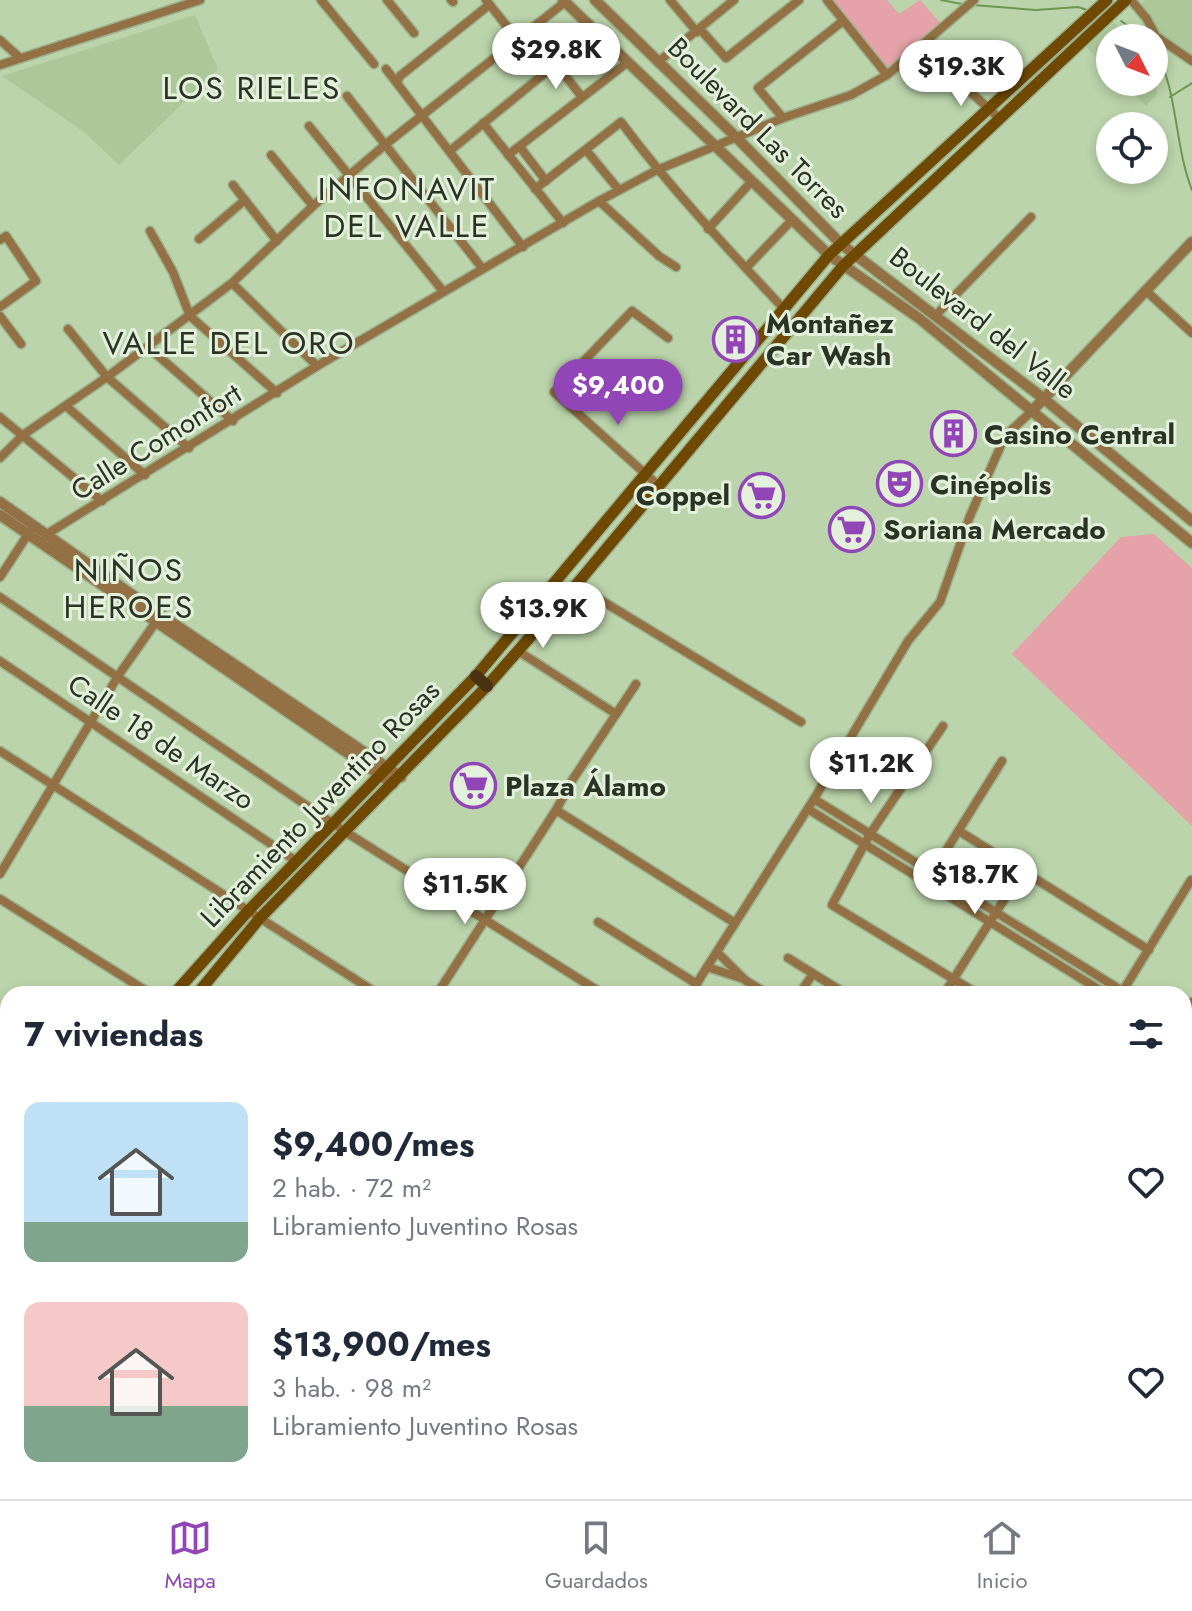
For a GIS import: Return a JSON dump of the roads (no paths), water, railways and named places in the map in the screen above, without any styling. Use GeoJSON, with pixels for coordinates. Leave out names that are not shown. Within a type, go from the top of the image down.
{"type":"FeatureCollection","features":[{"type":"Feature","properties":{"kind":"main road","name":"Libramiento Juventino Rosas"},"geometry":{"type":"LineString","coordinates":[[181,986],[249,910],[476,676],[829,255],[1107,0]]}},
{"type":"Feature","properties":{"kind":"main road","name":"Libramiento Juventino Rosas"},"geometry":{"type":"LineString","coordinates":[[204,986],[260,918],[487,686],[576,585],[843,266],[1128,0]]}},
{"type":"Feature","properties":{"kind":"main road"},"geometry":{"type":"LineString","coordinates":[[476,676],[487,686]]}},
{"type":"Feature","properties":{"kind":"street"},"geometry":{"type":"LineString","coordinates":[[0,65],[200,0]]}},
{"type":"Feature","properties":{"kind":"street"},"geometry":{"type":"LineString","coordinates":[[321,0],[374,64]]}},
{"type":"Feature","properties":{"kind":"street"},"geometry":{"type":"LineString","coordinates":[[387,0],[414,33]]}},
{"type":"Feature","properties":{"kind":"street","name":"Boulevard Las Torres"},"geometry":{"type":"LineString","coordinates":[[595,0],[841,244],[855,254]]}},
{"type":"Feature","properties":{"kind":"street"},"geometry":{"type":"LineString","coordinates":[[670,0],[726,58],[799,0]]}},
{"type":"Feature","properties":{"kind":"street"},"geometry":{"type":"LineString","coordinates":[[658,62],[734,0]]}},
{"type":"Feature","properties":{"kind":"street"},"geometry":{"type":"LineString","coordinates":[[827,0],[887,75]]}},
{"type":"Feature","properties":{"kind":"street","name":"Calle Comonfort"},"geometry":{"type":"LineString","coordinates":[[44,539],[317,366],[599,201],[657,170],[783,118],[851,95],[887,75],[974,0]]}},
{"type":"Feature","properties":{"kind":"street"},"geometry":{"type":"LineString","coordinates":[[1128,0],[1147,19],[1156,36],[1192,61]]}},
{"type":"Feature","properties":{"kind":"street"},"geometry":{"type":"LineString","coordinates":[[0,458],[23,435],[107,377],[232,283],[350,174],[564,1]]}},
{"type":"Feature","properties":{"kind":"street","name":"Boulevard Las Torres"},"geometry":{"type":"LineString","coordinates":[[564,1],[843,266]]}},
{"type":"Feature","properties":{"kind":"street"},"geometry":{"type":"LineString","coordinates":[[397,82],[400,76],[488,2],[582,97]]}},
{"type":"Feature","properties":{"kind":"street"},"geometry":{"type":"LineString","coordinates":[[783,118],[758,88],[843,21]]}},
{"type":"Feature","properties":{"kind":"street"},"geometry":{"type":"LineString","coordinates":[[0,40],[19,57]]}},
{"type":"Feature","properties":{"kind":"street"},"geometry":{"type":"LineString","coordinates":[[920,46],[1000,119]]}},
{"type":"Feature","properties":{"kind":"street"},"geometry":{"type":"LineString","coordinates":[[508,155],[628,62]]}},
{"type":"Feature","properties":{"kind":"street"},"geometry":{"type":"LineString","coordinates":[[451,150],[551,68]]}},
{"type":"Feature","properties":{"kind":"street"},"geometry":{"type":"LineString","coordinates":[[386,69],[523,247]]}},
{"type":"Feature","properties":{"kind":"street"},"geometry":{"type":"LineString","coordinates":[[347,96],[482,268]]}},
{"type":"Feature","properties":{"kind":"street"},"geometry":{"type":"LineString","coordinates":[[535,189],[621,122],[708,229],[784,309]]}},
{"type":"Feature","properties":{"kind":"street"},"geometry":{"type":"LineString","coordinates":[[483,123],[563,223]]}},
{"type":"Feature","properties":{"kind":"street"},"geometry":{"type":"LineString","coordinates":[[309,126],[443,291]]}},
{"type":"Feature","properties":{"kind":"street"},"geometry":{"type":"LineString","coordinates":[[520,147],[546,181]]}},
{"type":"Feature","properties":{"kind":"street"},"geometry":{"type":"LineString","coordinates":[[586,150],[619,190]]}},
{"type":"Feature","properties":{"kind":"street"},"geometry":{"type":"LineString","coordinates":[[271,155],[313,206]]}},
{"type":"Feature","properties":{"kind":"street"},"geometry":{"type":"LineString","coordinates":[[708,229],[752,181]]}},
{"type":"Feature","properties":{"kind":"street"},"geometry":{"type":"LineString","coordinates":[[233,185],[277,241]]}},
{"type":"Feature","properties":{"kind":"street"},"geometry":{"type":"LineString","coordinates":[[199,239],[245,200]]}},
{"type":"Feature","properties":{"kind":"street"},"geometry":{"type":"LineString","coordinates":[[599,201],[659,256],[676,267]]}},
{"type":"Feature","properties":{"kind":"street"},"geometry":{"type":"LineString","coordinates":[[936,315],[1031,217]]}},
{"type":"Feature","properties":{"kind":"street"},"geometry":{"type":"LineString","coordinates":[[746,268],[792,220]]}},
{"type":"Feature","properties":{"kind":"street"},"geometry":{"type":"LineString","coordinates":[[150,231],[173,272],[190,316],[277,393]]}},
{"type":"Feature","properties":{"kind":"street"},"geometry":{"type":"LineString","coordinates":[[0,307],[36,281],[3,238]]}},
{"type":"Feature","properties":{"kind":"street"},"geometry":{"type":"LineString","coordinates":[[598,922],[697,984],[808,809],[908,641],[940,602],[970,516],[1005,436],[1192,242]]}},
{"type":"Feature","properties":{"kind":"street","name":"Boulevard del Valle"},"geometry":{"type":"LineString","coordinates":[[855,254],[1043,398],[1192,521]]}},
{"type":"Feature","properties":{"kind":"street","name":"Boulevard del Valle"},"geometry":{"type":"LineString","coordinates":[[843,266],[920,319],[1192,543]]}},
{"type":"Feature","properties":{"kind":"street"},"geometry":{"type":"LineString","coordinates":[[232,283],[317,366]]}},
{"type":"Feature","properties":{"kind":"street"},"geometry":{"type":"LineString","coordinates":[[1145,290],[1192,333]]}},
{"type":"Feature","properties":{"kind":"street"},"geometry":{"type":"LineString","coordinates":[[659,486],[554,392],[632,311],[668,338]]}},
{"type":"Feature","properties":{"kind":"street"},"geometry":{"type":"LineString","coordinates":[[0,316],[21,344]]}},
{"type":"Feature","properties":{"kind":"street"},"geometry":{"type":"LineString","coordinates":[[68,329],[107,377],[189,448]]}},
{"type":"Feature","properties":{"kind":"street"},"geometry":{"type":"LineString","coordinates":[[148,347],[233,421]]}},
{"type":"Feature","properties":{"kind":"street"},"geometry":{"type":"LineString","coordinates":[[962,354],[980,351]]}},
{"type":"Feature","properties":{"kind":"street"},"geometry":{"type":"LineString","coordinates":[[66,406],[145,475]]}},
{"type":"Feature","properties":{"kind":"street"},"geometry":{"type":"LineString","coordinates":[[0,417],[102,501]]}},
{"type":"Feature","properties":{"kind":"street"},"geometry":{"type":"LineString","coordinates":[[1113,479],[1124,465]]}},
{"type":"Feature","properties":{"kind":"street"},"geometry":{"type":"LineString","coordinates":[[0,502],[31,530],[158,619],[397,780]]}},
{"type":"Feature","properties":{"kind":"street"},"geometry":{"type":"LineString","coordinates":[[0,515],[31,530]]}},
{"type":"Feature","properties":{"kind":"street"},"geometry":{"type":"LineString","coordinates":[[0,577],[31,530]]}},
{"type":"Feature","properties":{"kind":"street"},"geometry":{"type":"LineString","coordinates":[[576,585],[801,722]]}},
{"type":"Feature","properties":{"kind":"street"},"geometry":{"type":"LineString","coordinates":[[0,597],[344,831],[590,986]]}},
{"type":"Feature","properties":{"kind":"street"},"geometry":{"type":"LineString","coordinates":[[0,874],[118,676],[158,619]]}},
{"type":"Feature","properties":{"kind":"street"},"geometry":{"type":"LineString","coordinates":[[518,651],[616,714]]}},
{"type":"Feature","properties":{"kind":"street","name":"Calle 18 de Marzo"},"geometry":{"type":"LineString","coordinates":[[0,661],[296,861]]}},
{"type":"Feature","properties":{"kind":"street"},"geometry":{"type":"LineString","coordinates":[[442,986],[636,684]]}},
{"type":"Feature","properties":{"kind":"street"},"geometry":{"type":"LineString","coordinates":[[943,726],[870,834],[832,905],[965,986]]}},
{"type":"Feature","properties":{"kind":"street"},"geometry":{"type":"LineString","coordinates":[[0,751],[366,986]]}},
{"type":"Feature","properties":{"kind":"street"},"geometry":{"type":"LineString","coordinates":[[932,873],[1002,761]]}},
{"type":"Feature","properties":{"kind":"street"},"geometry":{"type":"LineString","coordinates":[[814,799],[1113,986]]}},
{"type":"Feature","properties":{"kind":"street"},"geometry":{"type":"LineString","coordinates":[[808,809],[1093,986]]}},
{"type":"Feature","properties":{"kind":"street"},"geometry":{"type":"LineString","coordinates":[[556,810],[735,923]]}},
{"type":"Feature","properties":{"kind":"street"},"geometry":{"type":"LineString","coordinates":[[959,831],[1149,950]]}},
{"type":"Feature","properties":{"kind":"street"},"geometry":{"type":"LineString","coordinates":[[949,986],[1023,870]]}},
{"type":"Feature","properties":{"kind":"street"},"geometry":{"type":"LineString","coordinates":[[1128,986],[1191,880]]}},
{"type":"Feature","properties":{"kind":"street"},"geometry":{"type":"LineString","coordinates":[[0,899],[138,986]]}},
{"type":"Feature","properties":{"kind":"street"},"geometry":{"type":"LineString","coordinates":[[717,952],[745,980]]}},
{"type":"Feature","properties":{"kind":"street"},"geometry":{"type":"LineString","coordinates":[[788,958],[833,986]]}},
{"type":"Feature","properties":{"kind":"street"},"geometry":{"type":"LineString","coordinates":[[707,967],[755,986]]}},
{"type":"Feature","properties":{"kind":"street"},"geometry":{"type":"LineString","coordinates":[[805,986],[813,974]]}},
{"type":"Feature","properties":{"kind":"waterway"},"geometry":{"type":"LineString","coordinates":[[941,0],[962,4]]}},
{"type":"Feature","properties":{"kind":"waterway"},"geometry":{"type":"LineString","coordinates":[[973,5],[1036,10],[1078,7],[1087,10]]}},
{"type":"Feature","properties":{"kind":"waterway"},"geometry":{"type":"LineString","coordinates":[[1121,21],[1125,24]]}},
{"type":"Feature","properties":{"kind":"waterway"},"geometry":{"type":"LineString","coordinates":[[1168,81],[1192,190]]}},
{"type":"Feature","properties":{"kind":"waterway"},"geometry":{"type":"LineString","coordinates":[[1170,97],[1192,83]]}},
{"type":"Feature","properties":{"kind":"place","name":"Montañez Car Wash"},"geometry":{"type":"Point","coordinates":[735,339]}},
{"type":"Feature","properties":{"kind":"place","name":"Casino Central"},"geometry":{"type":"Point","coordinates":[953,434]}},
{"type":"Feature","properties":{"kind":"place","name":"Cinépolis"},"geometry":{"type":"Point","coordinates":[899,484]}},
{"type":"Feature","properties":{"kind":"place","name":"Coppel"},"geometry":{"type":"Point","coordinates":[761,495]}},
{"type":"Feature","properties":{"kind":"place","name":"Soriana Mercado"},"geometry":{"type":"Point","coordinates":[852,529]}},
{"type":"Feature","properties":{"kind":"place","name":"Plaza Álamo"},"geometry":{"type":"Point","coordinates":[474,786]}},
{"type":"Feature","properties":{"kind":"district","name":"LOS RIELES"},"geometry":{"type":"Point","coordinates":[252,88]}},
{"type":"Feature","properties":{"kind":"district","name":"INFONAVIT DEL VALLE"},"geometry":{"type":"Point","coordinates":[407,208]}},
{"type":"Feature","properties":{"kind":"district","name":"VALLE DEL ORO"},"geometry":{"type":"Point","coordinates":[229,343]}},
{"type":"Feature","properties":{"kind":"district","name":"NIÑOS HEROES"},"geometry":{"type":"Point","coordinates":[129,588]}}]}
